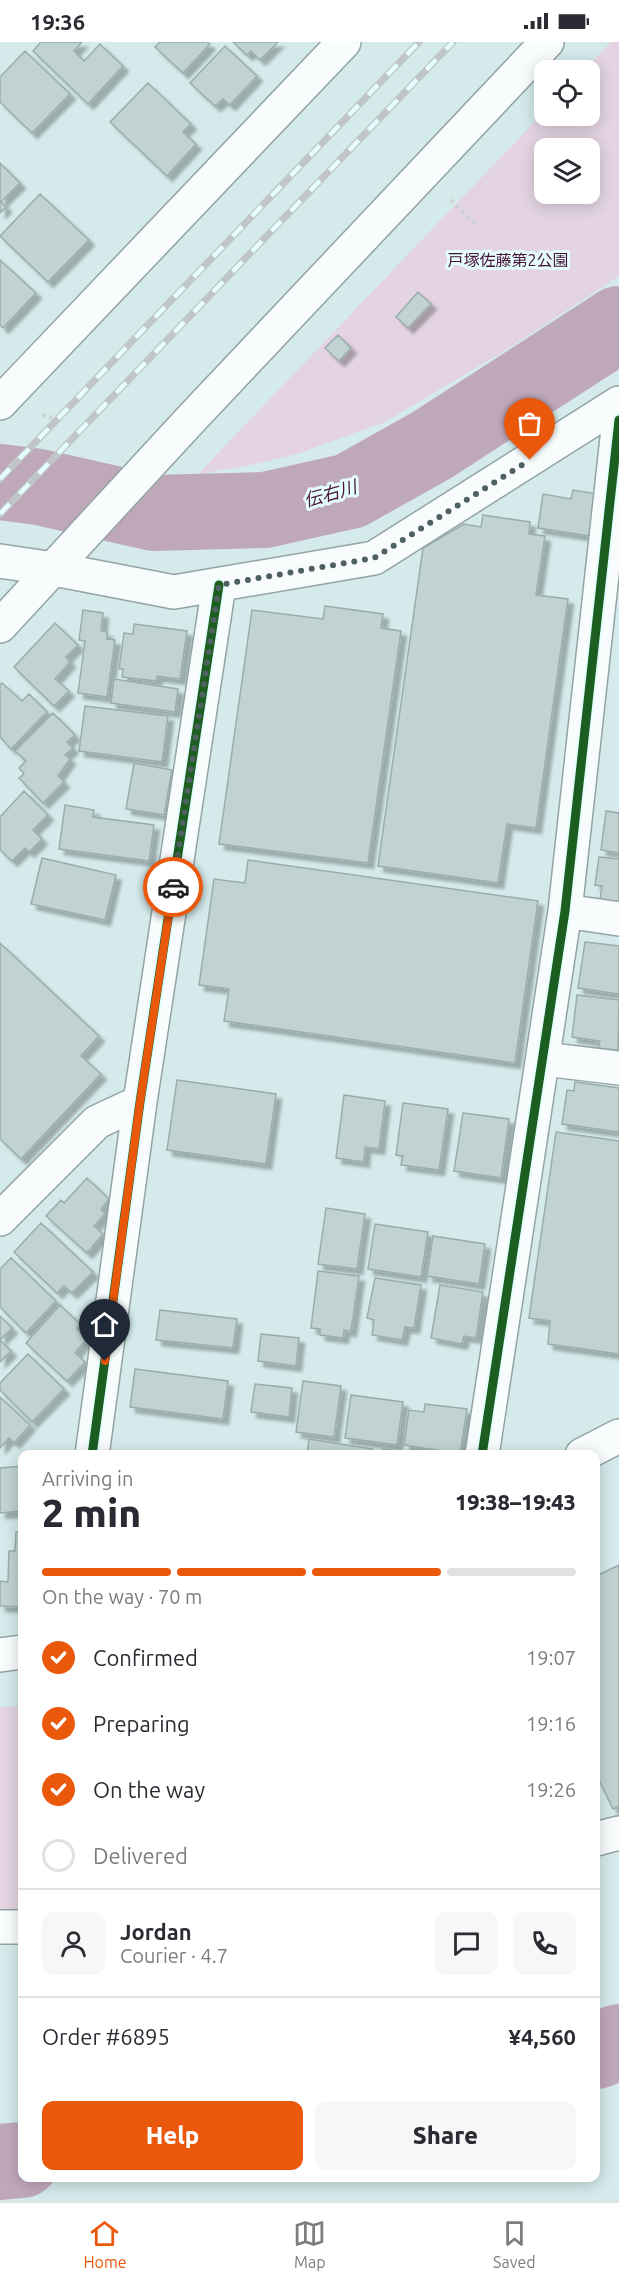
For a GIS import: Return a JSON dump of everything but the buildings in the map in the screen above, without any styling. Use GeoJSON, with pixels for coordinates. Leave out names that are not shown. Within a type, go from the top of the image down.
{"type":"FeatureCollection","features":[{"type":"Feature","properties":{"kind":"street"},"geometry":{"type":"LineString","coordinates":[[0,403],[344,42]]}},
{"type":"Feature","properties":{"kind":"street"},"geometry":{"type":"LineString","coordinates":[[0,626],[547,42]]}},
{"type":"Feature","properties":{"kind":"street"},"geometry":{"type":"LineString","coordinates":[[0,561],[64,558],[174,592],[374,558],[619,403]]}},
{"type":"Feature","properties":{"kind":"street"},"geometry":{"type":"LineString","coordinates":[[483,1450],[565,911],[619,420]]}},
{"type":"Feature","properties":{"kind":"street"},"geometry":{"type":"LineString","coordinates":[[93,1450],[140,1102],[219,585]]}},
{"type":"Feature","properties":{"kind":"street"},"geometry":{"type":"LineString","coordinates":[[565,911],[619,920]]}},
{"type":"Feature","properties":{"kind":"street"},"geometry":{"type":"LineString","coordinates":[[543,1059],[619,1068]]}},
{"type":"Feature","properties":{"kind":"street"},"geometry":{"type":"LineString","coordinates":[[0,1219],[97,1122],[140,1102]]}},
{"type":"Feature","properties":{"kind":"street"},"geometry":{"type":"LineString","coordinates":[[592,1450],[619,1436]]}},
{"type":"Feature","properties":{"kind":"street"},"geometry":{"type":"LineString","coordinates":[[0,1655],[18,1653]]}},
{"type":"Feature","properties":{"kind":"street"},"geometry":{"type":"LineString","coordinates":[[600,1838],[619,1833]]}},
{"type":"Feature","properties":{"kind":"street"},"geometry":{"type":"LineString","coordinates":[[0,1927],[18,1927]]}},
{"type":"Feature","properties":{"kind":"path"},"geometry":{"type":"LineString","coordinates":[[450,199],[477,225]]}},
{"type":"Feature","properties":{"kind":"green space","name":"戸塚佐藤第2公園"},"geometry":{"type":"Polygon","coordinates":[[[611,42],[619,42],[619,276],[506,350],[385,422],[297,454],[198,474],[534,122],[534,126],[600,126],[600,60],[594,60],[611,42]]]}},
{"type":"Feature","properties":{"kind":"green space"},"geometry":{"type":"Polygon","coordinates":[[[18,1706],[18,1913],[0,1914],[0,1707],[18,1706]]]}},
{"type":"Feature","properties":{"kind":"waterway","name":"伝右川"},"geometry":{"type":"LineString","coordinates":[[0,482],[39,487],[154,513],[265,510],[350,491],[432,445],[619,324]]}},
{"type":"Feature","properties":{"kind":"waterway"},"geometry":{"type":"LineString","coordinates":[[600,2049],[619,2042]]}},
{"type":"Feature","properties":{"kind":"waterway"},"geometry":{"type":"LineString","coordinates":[[0,2162],[18,2160]]}},
{"type":"Feature","properties":{"kind":"railway"},"geometry":{"type":"LineString","coordinates":[[0,479],[419,42]]}},
{"type":"Feature","properties":{"kind":"railway"},"geometry":{"type":"LineString","coordinates":[[0,514],[453,42]]}},
{"type":"Feature","properties":{"kind":"cycle path"},"geometry":{"type":"LineString","coordinates":[[483,1450],[565,911],[619,420]]}},
{"type":"Feature","properties":{"kind":"cycle path"},"geometry":{"type":"LineString","coordinates":[[93,1450],[140,1102],[219,585]]}},
{"type":"Feature","properties":{"kind":"way so far"},"geometry":{"type":"LineString","coordinates":[[173,887],[219,585],[374,558],[530,460]]}},
{"type":"Feature","properties":{"kind":"route"},"geometry":{"type":"LineString","coordinates":[[105,1361],[140,1102],[173,887]]}}]}
